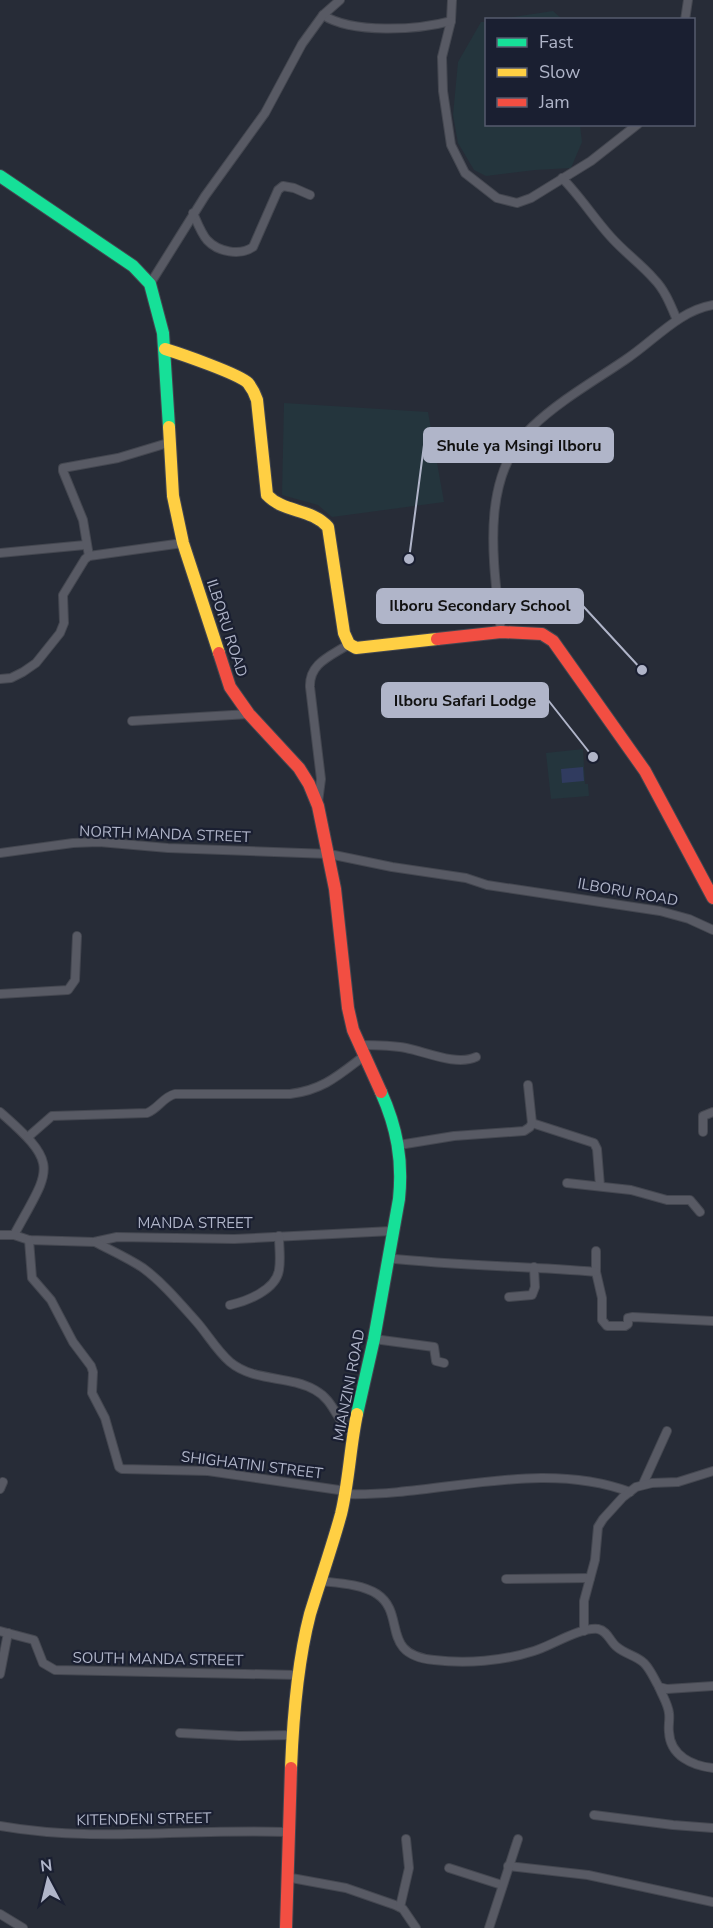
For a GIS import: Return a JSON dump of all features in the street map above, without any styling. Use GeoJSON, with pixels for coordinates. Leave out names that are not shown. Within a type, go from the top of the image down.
{"type":"FeatureCollection","features":[{"type":"Feature","properties":{"kind":"street"},"geometry":{"type":"LineString","coordinates":[[0,176],[133,266],[150,284],[193,213],[265,114],[302,44],[323,15],[340,0]]}},
{"type":"Feature","properties":{"kind":"street"},"geometry":{"type":"LineString","coordinates":[[452,0],[451,21],[442,57],[443,91],[451,145],[465,173],[497,198],[517,202],[531,198],[606,150],[636,126]]}},
{"type":"Feature","properties":{"kind":"street"},"geometry":{"type":"LineString","coordinates":[[685,18],[688,0]]}},
{"type":"Feature","properties":{"kind":"street"},"geometry":{"type":"LineString","coordinates":[[323,15],[331,21],[354,27],[404,27],[451,21]]}},
{"type":"Feature","properties":{"kind":"street"},"geometry":{"type":"LineString","coordinates":[[562,178],[609,235],[654,278],[677,320]]}},
{"type":"Feature","properties":{"kind":"street"},"geometry":{"type":"LineString","coordinates":[[193,213],[208,241],[231,252],[240,252],[253,247],[280,188],[286,185],[310,195]]}},
{"type":"Feature","properties":{"kind":"street","name":"ILBORU ROAD"},"geometry":{"type":"LineString","coordinates":[[150,284],[163,333],[173,496],[183,543],[230,687],[249,714],[299,768],[309,784],[318,806],[329,854],[392,867],[466,878],[487,885],[660,911],[689,919],[713,930]]}},
{"type":"Feature","properties":{"kind":"street"},"geometry":{"type":"LineString","coordinates":[[501,632],[494,569],[494,538],[499,487],[508,457],[518,441],[549,412],[640,350],[677,320],[693,310],[713,305]]}},
{"type":"Feature","properties":{"kind":"street"},"geometry":{"type":"LineString","coordinates":[[165,350],[189,357],[247,382],[251,386],[257,400],[267,495],[272,502],[279,505],[318,516],[328,527],[348,644],[356,648],[370,647],[501,632],[542,634],[553,641],[645,771],[713,894]]}},
{"type":"Feature","properties":{"kind":"street"},"geometry":{"type":"LineString","coordinates":[[89,556],[85,545],[83,520],[63,468],[118,458],[171,442]]}},
{"type":"Feature","properties":{"kind":"street"},"geometry":{"type":"LineString","coordinates":[[0,679],[11,678],[36,663],[60,633],[64,623],[63,595],[89,556],[183,543]]}},
{"type":"Feature","properties":{"kind":"street"},"geometry":{"type":"LineString","coordinates":[[0,553],[85,545]]}},
{"type":"Feature","properties":{"kind":"street"},"geometry":{"type":"LineString","coordinates":[[318,806],[321,779],[310,687],[311,674],[319,664],[348,644]]}},
{"type":"Feature","properties":{"kind":"street"},"geometry":{"type":"LineString","coordinates":[[132,721],[249,714]]}},
{"type":"Feature","properties":{"kind":"street","name":"NORTH MANDA STREET"},"geometry":{"type":"LineString","coordinates":[[0,852],[99,842],[168,848],[329,854]]}},
{"type":"Feature","properties":{"kind":"street","name":"MIANZINI ROAD"},"geometry":{"type":"LineString","coordinates":[[286,1928],[292,1735],[298,1675],[310,1616],[345,1492],[353,1434],[374,1340],[401,1177],[399,1145],[387,1107],[352,1030],[329,854]]}},
{"type":"Feature","properties":{"kind":"street"},"geometry":{"type":"LineString","coordinates":[[0,994],[68,990],[75,980],[77,936]]}},
{"type":"Feature","properties":{"kind":"street"},"geometry":{"type":"LineString","coordinates":[[28,1137],[52,1116],[147,1113],[156,1108],[165,1098],[175,1094],[304,1093],[329,1082],[362,1050],[407,1048],[429,1055],[464,1060],[476,1057]]}},
{"type":"Feature","properties":{"kind":"street"},"geometry":{"type":"LineString","coordinates":[[399,1145],[454,1136],[524,1131],[532,1123],[528,1085]]}},
{"type":"Feature","properties":{"kind":"street"},"geometry":{"type":"LineString","coordinates":[[0,1112],[28,1137],[40,1152],[45,1167],[44,1176],[14,1235]]}},
{"type":"Feature","properties":{"kind":"street"},"geometry":{"type":"LineString","coordinates":[[703,1132],[703,1116],[713,1112]]}},
{"type":"Feature","properties":{"kind":"street"},"geometry":{"type":"LineString","coordinates":[[532,1123],[594,1143],[597,1149],[600,1186]]}},
{"type":"Feature","properties":{"kind":"street"},"geometry":{"type":"LineString","coordinates":[[567,1183],[630,1190],[667,1200],[690,1200],[700,1212]]}},
{"type":"Feature","properties":{"kind":"street","name":"MANDA STREET"},"geometry":{"type":"LineString","coordinates":[[0,1235],[14,1235],[29,1240],[94,1242],[117,1237],[234,1239],[392,1231]]}},
{"type":"Feature","properties":{"kind":"street"},"geometry":{"type":"LineString","coordinates":[[230,1305],[253,1298],[271,1284],[279,1272],[279,1236]]}},
{"type":"Feature","properties":{"kind":"street","name":"SHIGHATINI STREET"},"geometry":{"type":"LineString","coordinates":[[29,1240],[32,1278],[51,1300],[73,1342],[91,1366],[92,1393],[105,1418],[118,1467],[208,1471],[345,1492]]}},
{"type":"Feature","properties":{"kind":"street"},"geometry":{"type":"LineString","coordinates":[[94,1242],[141,1267],[158,1281],[231,1363],[265,1378],[290,1380],[317,1391],[327,1398],[339,1421],[353,1434]]}},
{"type":"Feature","properties":{"kind":"street"},"geometry":{"type":"LineString","coordinates":[[596,1251],[596,1272],[602,1298],[602,1320],[607,1326],[625,1326],[628,1324],[628,1318],[633,1317],[713,1321]]}},
{"type":"Feature","properties":{"kind":"street"},"geometry":{"type":"LineString","coordinates":[[387,1258],[596,1272]]}},
{"type":"Feature","properties":{"kind":"street"},"geometry":{"type":"LineString","coordinates":[[509,1297],[532,1296],[535,1287],[534,1267]]}},
{"type":"Feature","properties":{"kind":"street"},"geometry":{"type":"LineString","coordinates":[[374,1340],[434,1347],[436,1361],[444,1363]]}},
{"type":"Feature","properties":{"kind":"street"},"geometry":{"type":"LineString","coordinates":[[643,1484],[666,1431]]}},
{"type":"Feature","properties":{"kind":"street"},"geometry":{"type":"LineString","coordinates":[[584,1631],[584,1601],[594,1560],[598,1527],[613,1508],[630,1492],[643,1484],[678,1482],[713,1471]]}},
{"type":"Feature","properties":{"kind":"street"},"geometry":{"type":"LineString","coordinates":[[345,1492],[378,1493],[548,1478],[587,1480],[630,1492]]}},
{"type":"Feature","properties":{"kind":"street"},"geometry":{"type":"LineString","coordinates":[[506,1579],[590,1578]]}},
{"type":"Feature","properties":{"kind":"street"},"geometry":{"type":"LineString","coordinates":[[320,1581],[362,1588],[379,1595],[386,1605],[400,1645],[405,1651],[436,1661],[496,1659],[533,1652],[584,1631],[596,1629],[606,1634],[616,1647],[644,1663],[659,1687],[669,1711],[669,1734],[677,1753],[691,1763],[713,1768]]}},
{"type":"Feature","properties":{"kind":"street"},"geometry":{"type":"LineString","coordinates":[[0,1674],[4,1632]]}},
{"type":"Feature","properties":{"kind":"street","name":"SOUTH MANDA STREET"},"geometry":{"type":"LineString","coordinates":[[4,1632],[34,1640],[43,1663],[55,1670],[298,1675]]}},
{"type":"Feature","properties":{"kind":"street"},"geometry":{"type":"LineString","coordinates":[[659,1687],[667,1689],[713,1686]]}},
{"type":"Feature","properties":{"kind":"street"},"geometry":{"type":"LineString","coordinates":[[180,1733],[239,1736],[292,1735]]}},
{"type":"Feature","properties":{"kind":"street"},"geometry":{"type":"LineString","coordinates":[[594,1815],[713,1828]]}},
{"type":"Feature","properties":{"kind":"street","name":"KITENDENI STREET"},"geometry":{"type":"LineString","coordinates":[[0,1826],[75,1834],[229,1831],[288,1833]]}},
{"type":"Feature","properties":{"kind":"street"},"geometry":{"type":"LineString","coordinates":[[400,1907],[409,1868],[406,1839]]}},
{"type":"Feature","properties":{"kind":"street"},"geometry":{"type":"LineString","coordinates":[[489,1928],[518,1839]]}},
{"type":"Feature","properties":{"kind":"street"},"geometry":{"type":"LineString","coordinates":[[508,1866],[588,1875],[713,1902]]}},
{"type":"Feature","properties":{"kind":"street"},"geometry":{"type":"LineString","coordinates":[[449,1868],[502,1885]]}},
{"type":"Feature","properties":{"kind":"street"},"geometry":{"type":"LineString","coordinates":[[286,1877],[346,1888],[400,1907],[416,1928]]}},
{"type":"Feature","properties":{"kind":"street"},"geometry":{"type":"LineString","coordinates":[[0,1914],[23,1928]]}},
{"type":"Feature","properties":{"kind":"shaded area"},"geometry":{"type":"Polygon","coordinates":[[[553,11],[561,18],[506,18],[553,11]]]}},
{"type":"Feature","properties":{"kind":"shaded area"},"geometry":{"type":"Polygon","coordinates":[[[481,22],[485,22],[485,126],[580,126],[582,142],[571,168],[486,176],[474,170],[458,143],[453,115],[458,62],[481,22]]]}},
{"type":"Feature","properties":{"kind":"shaded area"},"geometry":{"type":"Polygon","coordinates":[[[284,403],[428,412],[444,502],[332,517],[318,505],[282,495],[284,403]]]}},
{"type":"Feature","properties":{"kind":"shaded area"},"geometry":{"type":"Polygon","coordinates":[[[583,749],[585,784],[588,784],[589,796],[551,799],[546,753],[583,749]]]}},
{"type":"Feature","properties":{"kind":"water"},"geometry":{"type":"Polygon","coordinates":[[[583,767],[584,781],[562,783],[561,769],[583,767]]]}},
{"type":"Feature","properties":{"kind":"traffic: fast"},"geometry":{"type":"LineString","coordinates":[[0,176],[133,266],[150,284],[163,333],[169,427]]}},
{"type":"Feature","properties":{"kind":"traffic: fast"},"geometry":{"type":"LineString","coordinates":[[357,1414],[374,1339],[399,1199],[398,1144],[381,1092]]}},
{"type":"Feature","properties":{"kind":"traffic: slow"},"geometry":{"type":"LineString","coordinates":[[165,349],[243,379],[251,387],[257,400],[267,495],[281,505],[314,517],[328,527],[344,633],[349,644],[356,648],[437,639]]}},
{"type":"Feature","properties":{"kind":"traffic: slow"},"geometry":{"type":"LineString","coordinates":[[169,427],[173,496],[183,543],[219,653]]}},
{"type":"Feature","properties":{"kind":"traffic: slow"},"geometry":{"type":"LineString","coordinates":[[291,1768],[294,1710],[302,1652],[310,1614],[341,1514],[357,1414]]}},
{"type":"Feature","properties":{"kind":"traffic: jam"},"geometry":{"type":"LineString","coordinates":[[437,639],[501,632],[542,634],[553,641],[645,771],[713,898]]}},
{"type":"Feature","properties":{"kind":"traffic: jam"},"geometry":{"type":"LineString","coordinates":[[219,653],[230,687],[249,714],[299,768],[318,806],[335,889],[348,1008],[353,1030],[381,1092]]}},
{"type":"Feature","properties":{"kind":"traffic: jam"},"geometry":{"type":"LineString","coordinates":[[286,1928],[291,1768]]}},
{"type":"Feature","properties":{"kind":"place","name":"Shule ya Msingi Ilboru"},"geometry":{"type":"Point","coordinates":[409,559]}},
{"type":"Feature","properties":{"kind":"place","name":"Ilboru Secondary School"},"geometry":{"type":"Point","coordinates":[642,670]}},
{"type":"Feature","properties":{"kind":"place","name":"Ilboru Safari Lodge"},"geometry":{"type":"Point","coordinates":[593,757]}}]}
